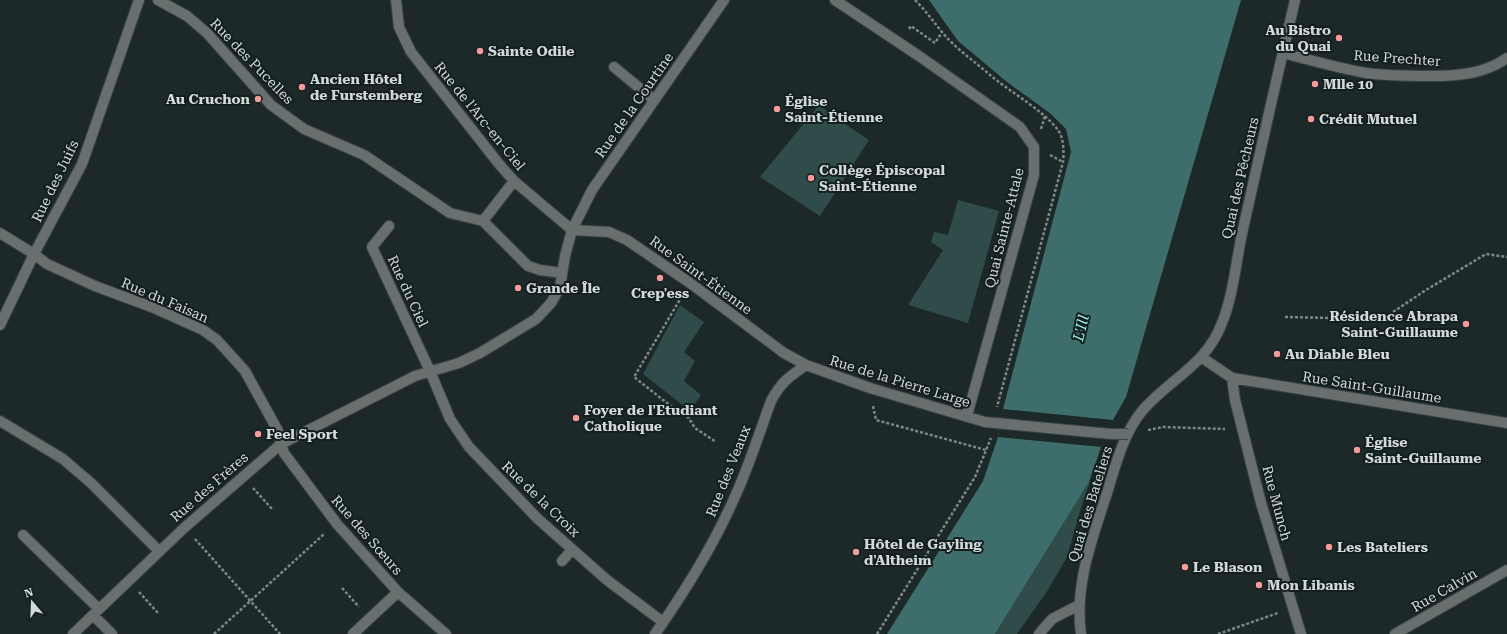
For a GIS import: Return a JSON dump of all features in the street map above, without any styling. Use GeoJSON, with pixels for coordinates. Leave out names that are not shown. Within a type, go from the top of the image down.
{"type":"FeatureCollection","features":[{"type":"Feature","properties":{"kind":"street","name":"Rue des Juifs"},"geometry":{"type":"LineString","coordinates":[[0,325],[34,254],[82,164],[139,0]]}},
{"type":"Feature","properties":{"kind":"street","name":"Rue des Pucelles"},"geometry":{"type":"LineString","coordinates":[[158,0],[187,16],[207,33],[271,105],[304,129],[364,156],[450,213],[483,221]]}},
{"type":"Feature","properties":{"kind":"street","name":"Rue de l'Arc-en-Ciel"},"geometry":{"type":"LineString","coordinates":[[396,0],[399,27],[411,52],[499,164],[514,180],[572,230]]}},
{"type":"Feature","properties":{"kind":"street","name":"Rue de la Courtine"},"geometry":{"type":"LineString","coordinates":[[562,273],[572,230],[592,190],[724,0]]}},
{"type":"Feature","properties":{"kind":"street","name":"Quai Sainte-Attale"},"geometry":{"type":"LineString","coordinates":[[835,0],[913,51],[1020,127],[1034,147],[1034,174],[967,416]]}},
{"type":"Feature","properties":{"kind":"street","name":"Quai des Pêcheurs"},"geometry":{"type":"LineString","coordinates":[[1141,412],[1152,400],[1187,372],[1201,357],[1216,337],[1228,307],[1242,234],[1295,0]]}},
{"type":"Feature","properties":{"kind":"street","name":"Rue Prechter"},"geometry":{"type":"LineString","coordinates":[[1283,53],[1368,73],[1420,76],[1457,76],[1484,70],[1507,58]]}},
{"type":"Feature","properties":{"kind":"street"},"geometry":{"type":"LineString","coordinates":[[614,67],[654,100]]}},
{"type":"Feature","properties":{"kind":"street"},"geometry":{"type":"LineString","coordinates":[[514,180],[483,221],[528,266],[540,270],[562,273]]}},
{"type":"Feature","properties":{"kind":"street","name":"Rue du Ciel"},"geometry":{"type":"LineString","coordinates":[[389,226],[372,247],[430,371]]}},
{"type":"Feature","properties":{"kind":"street","name":"Rue Saint-Étienne"},"geometry":{"type":"LineString","coordinates":[[572,230],[610,232],[627,240],[690,282],[784,353],[806,365]]}},
{"type":"Feature","properties":{"kind":"street","name":"Rue du Faisan"},"geometry":{"type":"LineString","coordinates":[[0,233],[47,264],[95,286],[154,308],[203,330],[217,340],[245,371],[278,431],[281,444]]}},
{"type":"Feature","properties":{"kind":"street","name":"Rue des Frères"},"geometry":{"type":"LineString","coordinates":[[73,634],[184,528],[242,476],[281,444],[415,376],[459,363],[480,353],[536,319],[550,303],[560,287],[562,273]]}},
{"type":"Feature","properties":{"kind":"street"},"geometry":{"type":"LineString","coordinates":[[1201,357],[1232,378]]}},
{"type":"Feature","properties":{"kind":"street","name":"Rue de la Pierre Large"},"geometry":{"type":"LineString","coordinates":[[806,365],[870,388],[985,422],[1111,434],[1128,434]]}},
{"type":"Feature","properties":{"kind":"street","name":"Rue des Veaux"},"geometry":{"type":"LineString","coordinates":[[655,634],[679,598],[722,525],[738,491],[771,401],[785,380],[806,365]]}},
{"type":"Feature","properties":{"kind":"street","name":"Rue de la Croix"},"geometry":{"type":"LineString","coordinates":[[430,371],[450,420],[469,447],[538,519],[572,550],[612,584],[663,622]]}},
{"type":"Feature","properties":{"kind":"street","name":"Rue Saint-Guillaume"},"geometry":{"type":"LineString","coordinates":[[1232,378],[1507,423]]}},
{"type":"Feature","properties":{"kind":"street","name":"Rue Munch"},"geometry":{"type":"LineString","coordinates":[[1232,378],[1235,400],[1262,503],[1292,608],[1301,634]]}},
{"type":"Feature","properties":{"kind":"street","name":"Quai des Bateliers"},"geometry":{"type":"LineString","coordinates":[[1081,634],[1079,604],[1085,559],[1129,429],[1141,412]]}},
{"type":"Feature","properties":{"kind":"street"},"geometry":{"type":"LineString","coordinates":[[0,421],[63,459],[91,483],[159,551]]}},
{"type":"Feature","properties":{"kind":"street","name":"Rue des Sœurs"},"geometry":{"type":"LineString","coordinates":[[281,444],[284,453],[337,524],[398,592],[446,634]]}},
{"type":"Feature","properties":{"kind":"street"},"geometry":{"type":"LineString","coordinates":[[23,535],[96,612],[112,634]]}},
{"type":"Feature","properties":{"kind":"street"},"geometry":{"type":"LineString","coordinates":[[562,561],[572,550]]}},
{"type":"Feature","properties":{"kind":"street","name":"Rue Calvin"},"geometry":{"type":"LineString","coordinates":[[1395,634],[1507,570]]}},
{"type":"Feature","properties":{"kind":"street"},"geometry":{"type":"LineString","coordinates":[[353,634],[398,592]]}},
{"type":"Feature","properties":{"kind":"street"},"geometry":{"type":"LineString","coordinates":[[1039,634],[1052,618],[1079,604]]}},
{"type":"Feature","properties":{"kind":"path"},"geometry":{"type":"LineString","coordinates":[[911,26],[936,43],[942,32]]}},
{"type":"Feature","properties":{"kind":"path"},"geometry":{"type":"LineString","coordinates":[[1285,317],[1381,318],[1486,254],[1507,257]]}},
{"type":"Feature","properties":{"kind":"path"},"geometry":{"type":"LineString","coordinates":[[690,282],[634,377],[672,407],[688,417],[695,428],[716,442]]}},
{"type":"Feature","properties":{"kind":"path"},"geometry":{"type":"LineString","coordinates":[[870,388],[876,420],[986,450]]}},
{"type":"Feature","properties":{"kind":"path"},"geometry":{"type":"LineString","coordinates":[[1128,434],[1163,427],[1235,430],[1244,434]]}},
{"type":"Feature","properties":{"kind":"path"},"geometry":{"type":"LineString","coordinates":[[877,634],[975,478],[990,441]]}},
{"type":"Feature","properties":{"kind":"path"},"geometry":{"type":"LineString","coordinates":[[242,476],[273,510]]}},
{"type":"Feature","properties":{"kind":"path"},"geometry":{"type":"LineString","coordinates":[[214,634],[307,549],[337,524]]}},
{"type":"Feature","properties":{"kind":"path"},"geometry":{"type":"LineString","coordinates":[[184,528],[280,634]]}},
{"type":"Feature","properties":{"kind":"path"},"geometry":{"type":"LineString","coordinates":[[128,580],[158,613]]}},
{"type":"Feature","properties":{"kind":"path"},"geometry":{"type":"LineString","coordinates":[[342,588],[370,619]]}},
{"type":"Feature","properties":{"kind":"path"},"geometry":{"type":"LineString","coordinates":[[1218,634],[1292,608]]}},
{"type":"Feature","properties":{"kind":"shaded area"},"geometry":{"type":"Polygon","coordinates":[[[819,105],[869,140],[820,216],[760,177],[819,105]]]}},
{"type":"Feature","properties":{"kind":"shaded area"},"geometry":{"type":"Polygon","coordinates":[[[958,200],[999,211],[968,323],[908,305],[943,250],[931,242],[934,232],[948,235],[958,200]]]}},
{"type":"Feature","properties":{"kind":"shaded area"},"geometry":{"type":"Polygon","coordinates":[[[680,305],[704,322],[684,352],[695,361],[684,381],[701,395],[690,411],[643,374],[680,305]]]}},
{"type":"Feature","properties":{"kind":"shaded area"},"geometry":{"type":"Polygon","coordinates":[[[1089,482],[1067,557],[1048,590],[1017,634],[995,634],[1089,482]]]}},
{"type":"Feature","properties":{"kind":"water","name":"L'Ill"},"geometry":{"type":"Polygon","coordinates":[[[929,0],[1241,0],[1126,397],[1113,420],[1101,447],[1089,482],[995,634],[887,634],[983,481],[998,437],[1003,409],[1071,152],[1066,129],[1051,114],[1007,82],[958,41],[929,0]]]}},
{"type":"Feature","properties":{"kind":"pier"},"geometry":{"type":"Polygon","coordinates":[[[1003,409],[1113,420],[1101,447],[998,437],[1003,409]]]}},
{"type":"Feature","properties":{"kind":"place","name":"Au Bistro du Quai"},"geometry":{"type":"Point","coordinates":[1339,38]}},
{"type":"Feature","properties":{"kind":"place","name":"Sainte Odile"},"geometry":{"type":"Point","coordinates":[480,51]}},
{"type":"Feature","properties":{"kind":"place","name":"Mlle 10"},"geometry":{"type":"Point","coordinates":[1315,84]}},
{"type":"Feature","properties":{"kind":"place","name":"Ancien Hôtel de Furstemberg"},"geometry":{"type":"Point","coordinates":[302,87]}},
{"type":"Feature","properties":{"kind":"place","name":"Au Cruchon"},"geometry":{"type":"Point","coordinates":[258,99]}},
{"type":"Feature","properties":{"kind":"place","name":"Église Saint-Étienne"},"geometry":{"type":"Point","coordinates":[777,109]}},
{"type":"Feature","properties":{"kind":"place","name":"Crédit Mutuel"},"geometry":{"type":"Point","coordinates":[1311,119]}},
{"type":"Feature","properties":{"kind":"place","name":"Collège Épiscopal Saint-Étienne"},"geometry":{"type":"Point","coordinates":[811,178]}},
{"type":"Feature","properties":{"kind":"place","name":"Crep'ess"},"geometry":{"type":"Point","coordinates":[660,278]}},
{"type":"Feature","properties":{"kind":"place","name":"Grande Île"},"geometry":{"type":"Point","coordinates":[518,288]}},
{"type":"Feature","properties":{"kind":"place","name":"Résidence Abrapa Saint-Guillaume"},"geometry":{"type":"Point","coordinates":[1466,324]}},
{"type":"Feature","properties":{"kind":"place","name":"Au Diable Bleu"},"geometry":{"type":"Point","coordinates":[1277,354]}},
{"type":"Feature","properties":{"kind":"place","name":"Foyer de l'Etudiant Catholique"},"geometry":{"type":"Point","coordinates":[576,418]}},
{"type":"Feature","properties":{"kind":"place","name":"Feel Sport"},"geometry":{"type":"Point","coordinates":[258,434]}},
{"type":"Feature","properties":{"kind":"place","name":"Église Saint-Guillaume"},"geometry":{"type":"Point","coordinates":[1357,450]}},
{"type":"Feature","properties":{"kind":"place","name":"Les Bateliers"},"geometry":{"type":"Point","coordinates":[1329,547]}},
{"type":"Feature","properties":{"kind":"place","name":"Hôtel de Gayling d'Altheim"},"geometry":{"type":"Point","coordinates":[856,552]}},
{"type":"Feature","properties":{"kind":"place","name":"Le Blason"},"geometry":{"type":"Point","coordinates":[1185,567]}},
{"type":"Feature","properties":{"kind":"place","name":"Mon Libanis"},"geometry":{"type":"Point","coordinates":[1259,585]}}]}
